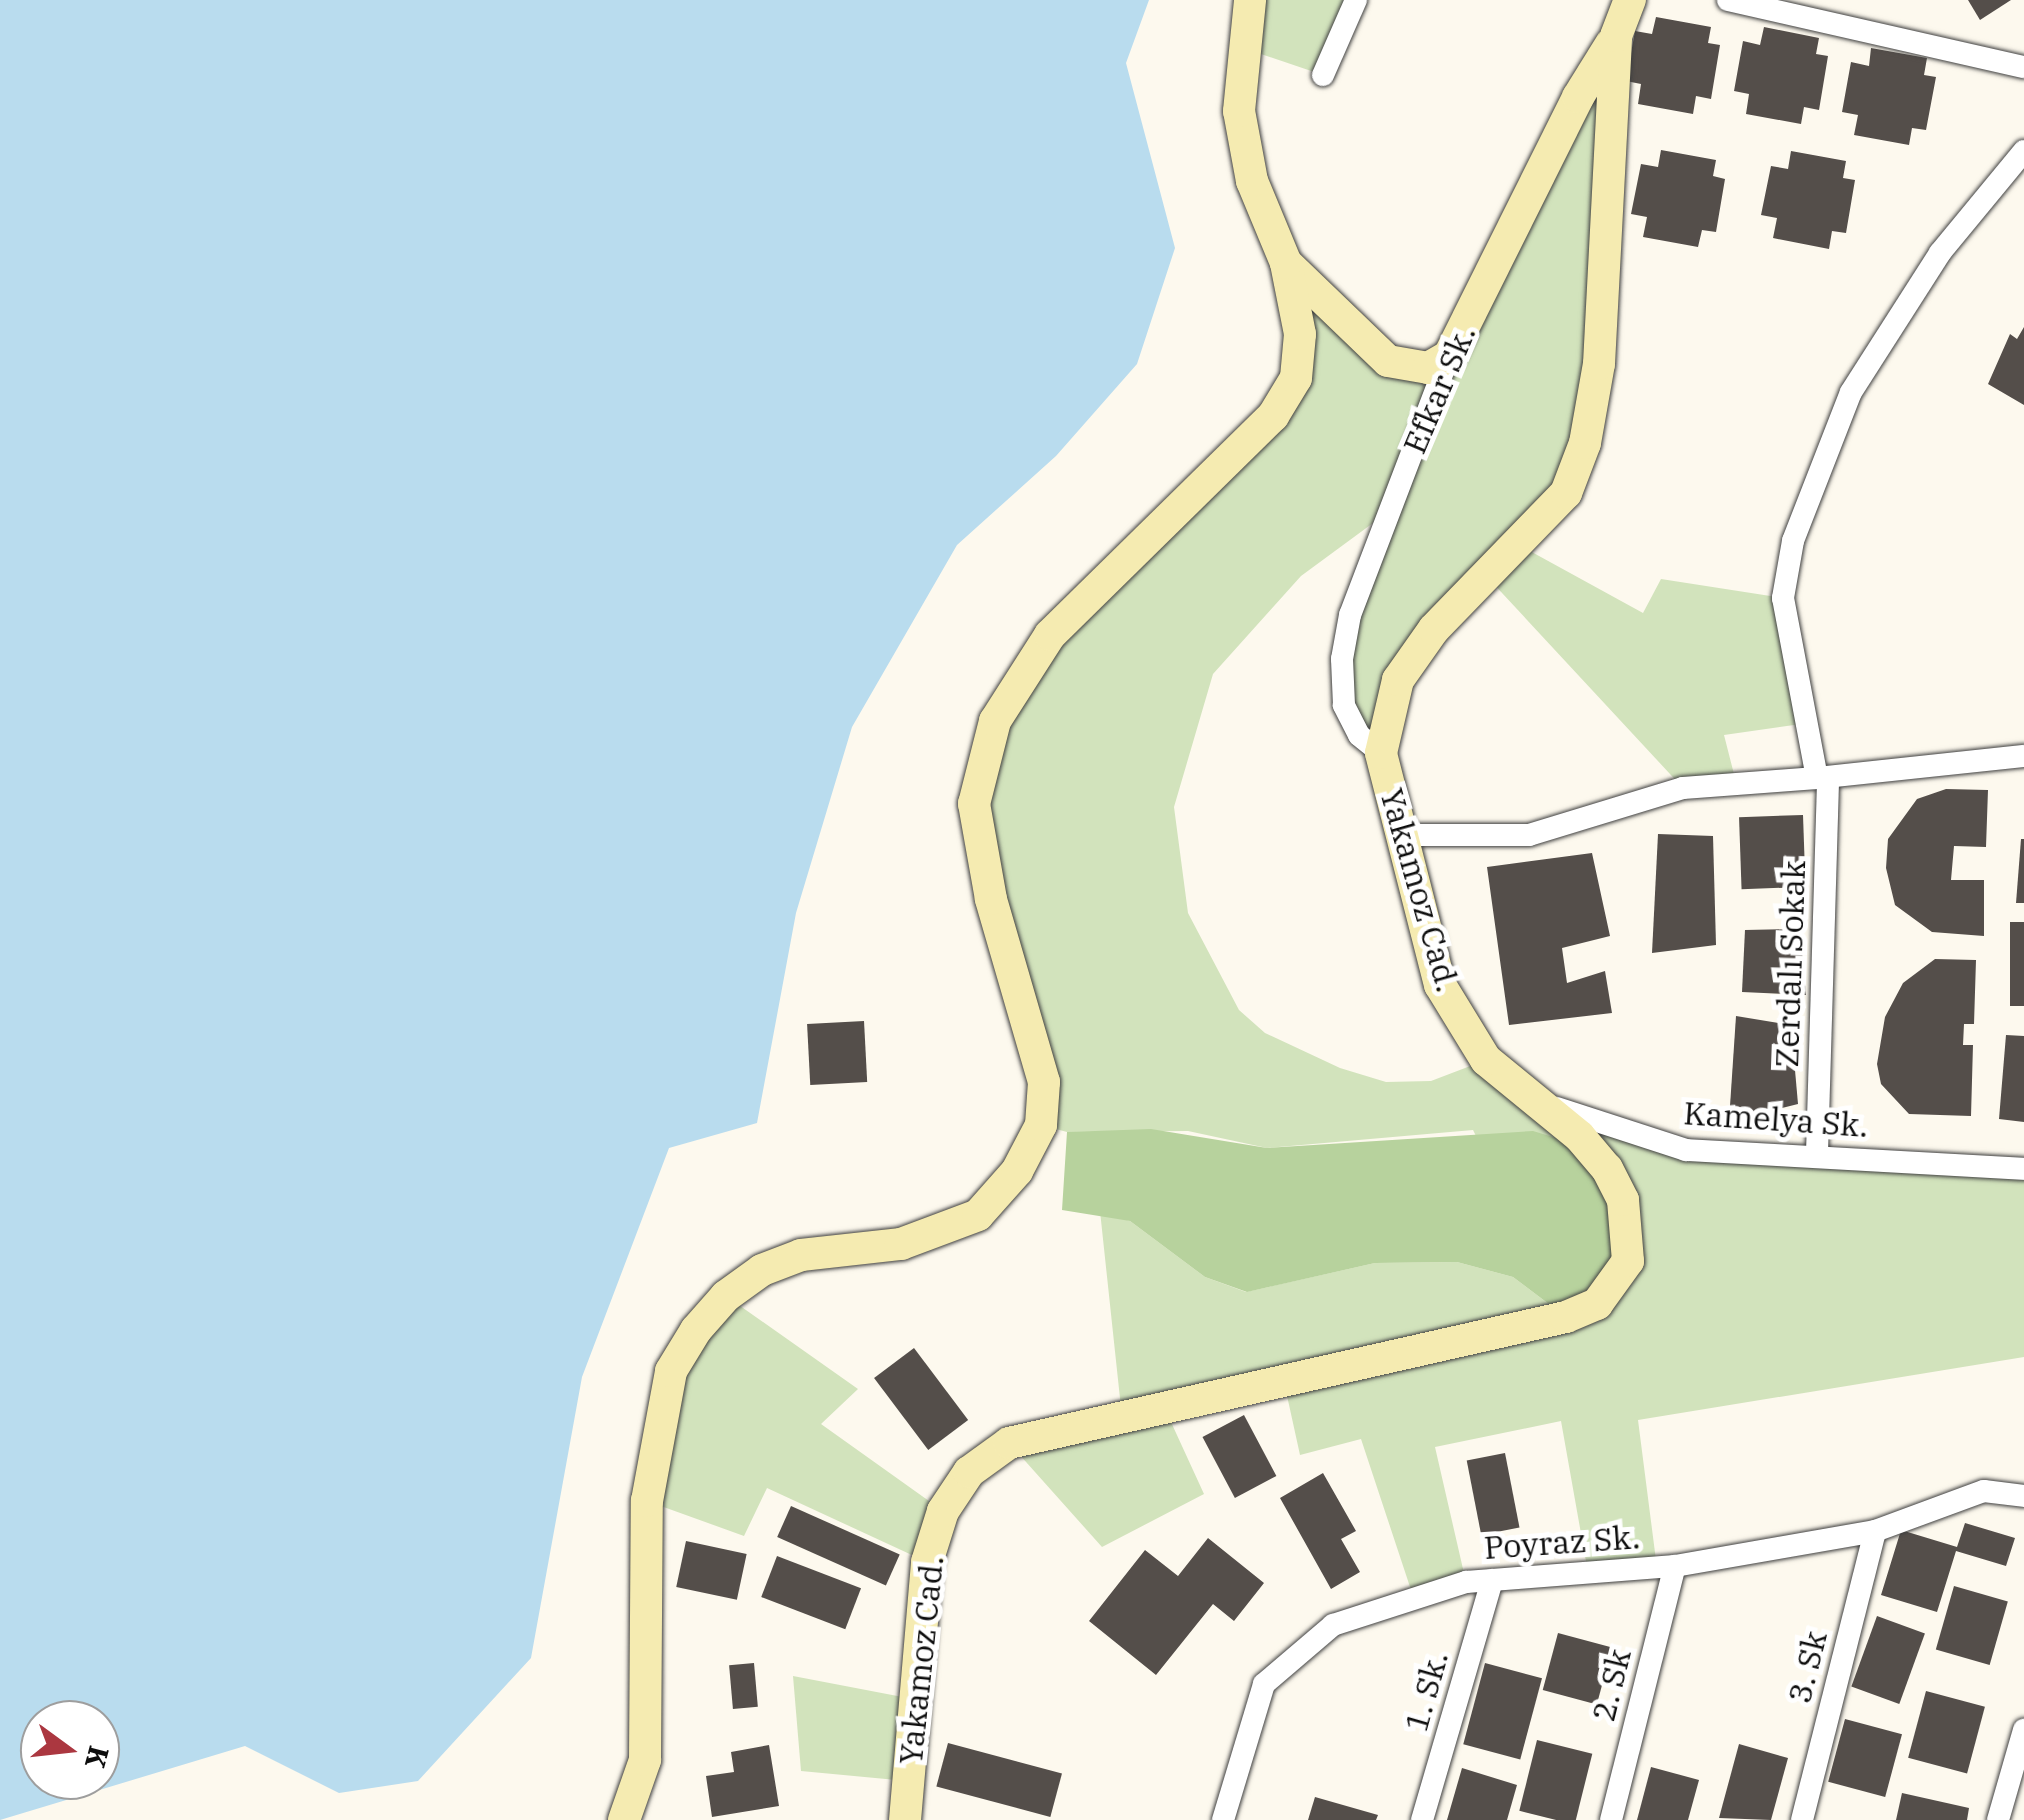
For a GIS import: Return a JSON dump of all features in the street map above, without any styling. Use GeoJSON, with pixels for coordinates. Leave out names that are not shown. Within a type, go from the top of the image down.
{"type":"FeatureCollection","features":[{"type":"Feature","properties":{"kind":"street"},"geometry":{"type":"LineString","coordinates":[[624,1820],[645,1760],[647,1501],[671,1372],[726,1296],[762,1270],[801,1255],[901,1244],[978,1215],[1016,1171],[1040,1125],[1044,1082],[991,899],[974,804],[995,721],[1050,635],[1273,416],[1296,378],[1300,334],[1286,263],[1252,181],[1239,112],[1250,0]]}},
{"type":"Feature","properties":{"kind":"street"},"geometry":{"type":"LineString","coordinates":[[1323,76],[1356,0]]}},
{"type":"Feature","properties":{"kind":"street","name":"Yakamoz Cad."},"geometry":{"type":"LineString","coordinates":[[910,1819],[927,1562],[944,1511],[969,1472],[1009,1443],[1566,1318],[1597,1304],[1618,1284],[1630,1235],[1623,1200],[1579,1136],[1486,1060],[1440,985],[1381,753],[1398,680],[1434,629],[1566,493],[1585,443],[1599,364],[1616,36],[1630,0]]}},
{"type":"Feature","properties":{"kind":"street"},"geometry":{"type":"LineString","coordinates":[[1728,0],[2024,67]]}},
{"type":"Feature","properties":{"kind":"street","name":"Efkar Sk."},"geometry":{"type":"LineString","coordinates":[[1381,753],[1359,735],[1344,705],[1342,658],[1350,615],[1449,356],[1578,97],[1616,36]]}},
{"type":"Feature","properties":{"kind":"street","name":"Zerdalı Sokak"},"geometry":{"type":"LineString","coordinates":[[1817,1153],[1822,778],[1783,598],[1794,541],[1851,392],[1886,330],[2024,151]]}},
{"type":"Feature","properties":{"kind":"street"},"geometry":{"type":"LineString","coordinates":[[1286,263],[1388,362],[1428,368],[1449,356]]}},
{"type":"Feature","properties":{"kind":"street"},"geometry":{"type":"LineString","coordinates":[[1402,835],[1529,836],[1683,788],[1822,778],[2024,756]]}},
{"type":"Feature","properties":{"kind":"street","name":"Kamelya Sk."},"geometry":{"type":"LineString","coordinates":[[1531,1097],[1626,1135],[1686,1150],[1817,1153],[2024,1169]]}},
{"type":"Feature","properties":{"kind":"street","name":"Poyraz Sk."},"geometry":{"type":"LineString","coordinates":[[1223,1820],[1264,1684],[1333,1625],[1492,1580],[1675,1566],[1875,1530],[1984,1491],[2024,1496]]}},
{"type":"Feature","properties":{"kind":"street","name":"3. Sk"},"geometry":{"type":"LineString","coordinates":[[1802,1820],[1875,1530]]}},
{"type":"Feature","properties":{"kind":"street","name":"2. Sk"},"geometry":{"type":"LineString","coordinates":[[1611,1820],[1675,1566]]}},
{"type":"Feature","properties":{"kind":"street","name":"1. Sk."},"geometry":{"type":"LineString","coordinates":[[1422,1820],[1492,1580]]}},
{"type":"Feature","properties":{"kind":"street"},"geometry":{"type":"LineString","coordinates":[[1998,1820],[2024,1730]]}},
{"type":"Feature","properties":{"kind":"green space"},"geometry":{"type":"Polygon","coordinates":[[[1250,0],[1356,0],[1323,75],[1243,48],[1250,0]]]}},
{"type":"Feature","properties":{"kind":"green space"},"geometry":{"type":"Polygon","coordinates":[[[1616,36],[1585,443],[1521,546],[1643,613],[1661,579],[1783,598],[1801,724],[1724,735],[1736,782],[1683,788],[1489,579],[1434,629],[1381,753],[1359,735],[1342,659],[1388,512],[1301,576],[1213,674],[1174,807],[1188,913],[1239,1010],[1265,1033],[1340,1068],[1386,1082],[1431,1081],[1486,1060],[1626,1135],[2024,1169],[2024,1357],[1638,1420],[1657,1568],[1588,1573],[1561,1421],[1435,1447],[1466,1582],[1414,1599],[1361,1439],[1300,1455],[1284,1382],[1165,1409],[1204,1494],[1102,1547],[1009,1443],[1122,1417],[1100,1211],[1130,1221],[1205,1277],[1246,1292],[1375,1263],[1457,1262],[1513,1277],[1566,1317],[1473,1130],[1267,1148],[1188,1131],[1067,1132],[1041,1125],[974,804],[995,721],[1296,378],[1286,263],[1388,361],[1428,368],[1616,36]]]}},
{"type":"Feature","properties":{"kind":"green space"},"geometry":{"type":"Polygon","coordinates":[[[1151,1129],[1267,1148],[1533,1131],[1589,1148],[1630,1235],[1566,1317],[1513,1277],[1457,1262],[1375,1263],[1247,1292],[1205,1277],[1130,1221],[1062,1210],[1067,1132],[1151,1129]]]}},
{"type":"Feature","properties":{"kind":"green space"},"geometry":{"type":"Polygon","coordinates":[[[726,1296],[858,1389],[821,1424],[943,1511],[927,1562],[767,1488],[744,1536],[647,1501],[661,1423],[726,1296]]]}},
{"type":"Feature","properties":{"kind":"green space"},"geometry":{"type":"Polygon","coordinates":[[[793,1676],[913,1699],[907,1781],[801,1771],[793,1676]]]}},
{"type":"Feature","properties":{"kind":"water"},"geometry":{"type":"Polygon","coordinates":[[[0,0],[1149,0],[1126,63],[1175,248],[1137,364],[1056,456],[957,545],[852,727],[796,913],[757,1123],[669,1148],[582,1377],[531,1658],[418,1781],[339,1793],[245,1746],[120,1784],[120,1700],[20,1700],[20,1800],[66,1800],[0,1820],[0,0]]]}},
{"type":"Feature","properties":{"kind":"building"},"geometry":{"type":"Polygon","coordinates":[[[1968,0],[2011,0],[1980,20],[1968,0]]]}},
{"type":"Feature","properties":{"kind":"building"},"geometry":{"type":"Polygon","coordinates":[[[1656,17],[1711,27],[1708,43],[1720,45],[1711,99],[1696,96],[1693,114],[1638,104],[1641,84],[1626,81],[1635,31],[1652,34],[1656,17]]]}},
{"type":"Feature","properties":{"kind":"building"},"geometry":{"type":"Polygon","coordinates":[[[1764,27],[1819,38],[1816,54],[1828,56],[1819,110],[1804,107],[1801,124],[1746,114],[1749,94],[1734,91],[1743,41],[1760,45],[1764,27]]]}},
{"type":"Feature","properties":{"kind":"building"},"geometry":{"type":"Polygon","coordinates":[[[1871,48],[1927,58],[1924,75],[1936,77],[1926,130],[1912,128],[1909,145],[1854,135],[1858,115],[1842,112],[1851,62],[1869,66],[1871,48]]]}},
{"type":"Feature","properties":{"kind":"building"},"geometry":{"type":"Polygon","coordinates":[[[1661,150],[1716,160],[1713,176],[1725,179],[1716,232],[1702,230],[1698,247],[1643,237],[1647,217],[1631,214],[1641,164],[1658,167],[1661,150]]]}},
{"type":"Feature","properties":{"kind":"building"},"geometry":{"type":"Polygon","coordinates":[[[1791,151],[1846,161],[1843,178],[1855,180],[1846,233],[1832,231],[1829,249],[1773,238],[1777,218],[1761,215],[1771,166],[1788,169],[1791,151]]]}},
{"type":"Feature","properties":{"kind":"building"},"geometry":{"type":"Polygon","coordinates":[[[2024,327],[2024,405],[1988,384],[2010,334],[2017,339],[2024,327]]]}},
{"type":"Feature","properties":{"kind":"building"},"geometry":{"type":"Polygon","coordinates":[[[1946,789],[1988,790],[1986,847],[1954,846],[1951,880],[1984,880],[1984,936],[1932,932],[1895,905],[1886,868],[1888,839],[1917,799],[1946,789]]]}},
{"type":"Feature","properties":{"kind":"building"},"geometry":{"type":"Polygon","coordinates":[[[1803,815],[1806,887],[1742,889],[1739,817],[1803,815]]]}},
{"type":"Feature","properties":{"kind":"building"},"geometry":{"type":"Polygon","coordinates":[[[1658,834],[1713,836],[1716,945],[1652,953],[1658,834]]]}},
{"type":"Feature","properties":{"kind":"building"},"geometry":{"type":"Polygon","coordinates":[[[2021,839],[2024,903],[2016,903],[2021,839]]]}},
{"type":"Feature","properties":{"kind":"building"},"geometry":{"type":"Polygon","coordinates":[[[1592,853],[1610,936],[1562,948],[1567,983],[1605,971],[1612,1013],[1509,1025],[1487,867],[1592,853]]]}},
{"type":"Feature","properties":{"kind":"building"},"geometry":{"type":"Polygon","coordinates":[[[2010,922],[2024,922],[2024,1006],[2010,1006],[2010,922]]]}},
{"type":"Feature","properties":{"kind":"building"},"geometry":{"type":"Polygon","coordinates":[[[1800,929],[1806,995],[1742,992],[1745,930],[1800,929]]]}},
{"type":"Feature","properties":{"kind":"building"},"geometry":{"type":"Polygon","coordinates":[[[1935,959],[1976,960],[1974,1024],[1964,1024],[1963,1045],[1973,1045],[1971,1116],[1909,1114],[1881,1084],[1877,1064],[1885,1017],[1903,983],[1935,959]]]}},
{"type":"Feature","properties":{"kind":"building"},"geometry":{"type":"Polygon","coordinates":[[[1736,1016],[1791,1025],[1798,1104],[1729,1121],[1736,1016]]]}},
{"type":"Feature","properties":{"kind":"building"},"geometry":{"type":"Polygon","coordinates":[[[864,1021],[867,1082],[810,1085],[807,1024],[864,1021]]]}},
{"type":"Feature","properties":{"kind":"building"},"geometry":{"type":"Polygon","coordinates":[[[2006,1035],[2024,1036],[2024,1122],[1999,1119],[2006,1035]]]}},
{"type":"Feature","properties":{"kind":"building"},"geometry":{"type":"Polygon","coordinates":[[[914,1348],[968,1420],[928,1450],[874,1378],[914,1348]]]}},
{"type":"Feature","properties":{"kind":"building"},"geometry":{"type":"Polygon","coordinates":[[[1244,1415],[1276,1476],[1235,1498],[1203,1437],[1244,1415]]]}},
{"type":"Feature","properties":{"kind":"building"},"geometry":{"type":"Polygon","coordinates":[[[1505,1453],[1520,1528],[1481,1535],[1467,1460],[1505,1453]]]}},
{"type":"Feature","properties":{"kind":"building"},"geometry":{"type":"Polygon","coordinates":[[[1323,1473],[1356,1531],[1341,1539],[1360,1572],[1331,1589],[1280,1498],[1323,1473]]]}},
{"type":"Feature","properties":{"kind":"building"},"geometry":{"type":"Polygon","coordinates":[[[791,1506],[900,1554],[886,1585],[777,1537],[791,1506]]]}},
{"type":"Feature","properties":{"kind":"building"},"geometry":{"type":"Polygon","coordinates":[[[1965,1523],[2015,1538],[2006,1566],[1956,1551],[1937,1612],[1881,1595],[1901,1530],[1957,1547],[1965,1523]]]}},
{"type":"Feature","properties":{"kind":"building"},"geometry":{"type":"Polygon","coordinates":[[[1208,1538],[1264,1583],[1234,1621],[1213,1604],[1156,1675],[1089,1621],[1145,1550],[1178,1576],[1208,1538]]]}},
{"type":"Feature","properties":{"kind":"building"},"geometry":{"type":"Polygon","coordinates":[[[686,1541],[747,1554],[737,1600],[676,1587],[686,1541]]]}},
{"type":"Feature","properties":{"kind":"building"},"geometry":{"type":"Polygon","coordinates":[[[777,1556],[861,1588],[845,1629],[761,1597],[777,1556]]]}},
{"type":"Feature","properties":{"kind":"building"},"geometry":{"type":"Polygon","coordinates":[[[1954,1586],[2008,1601],[1990,1665],[1936,1649],[1954,1586]]]}},
{"type":"Feature","properties":{"kind":"building"},"geometry":{"type":"Polygon","coordinates":[[[1877,1616],[1925,1633],[1899,1704],[1851,1686],[1877,1616]]]}},
{"type":"Feature","properties":{"kind":"building"},"geometry":{"type":"Polygon","coordinates":[[[1558,1633],[1612,1647],[1597,1704],[1543,1690],[1558,1633]]]}},
{"type":"Feature","properties":{"kind":"building"},"geometry":{"type":"Polygon","coordinates":[[[754,1663],[758,1707],[733,1709],[729,1665],[754,1663]]]}},
{"type":"Feature","properties":{"kind":"building"},"geometry":{"type":"Polygon","coordinates":[[[1485,1663],[1542,1678],[1520,1759],[1463,1744],[1485,1663]]]}},
{"type":"Feature","properties":{"kind":"building"},"geometry":{"type":"Polygon","coordinates":[[[1926,1691],[1985,1707],[1967,1773],[1908,1758],[1926,1691]]]}},
{"type":"Feature","properties":{"kind":"building"},"geometry":{"type":"Polygon","coordinates":[[[1845,1719],[1902,1734],[1885,1797],[1828,1782],[1845,1719]]]}},
{"type":"Feature","properties":{"kind":"building"},"geometry":{"type":"Polygon","coordinates":[[[1537,1740],[1592,1754],[1576,1820],[1556,1820],[1519,1811],[1537,1740]]]}},
{"type":"Feature","properties":{"kind":"building"},"geometry":{"type":"Polygon","coordinates":[[[948,1743],[1062,1774],[1050,1817],[936,1786],[948,1743]]]}},
{"type":"Feature","properties":{"kind":"building"},"geometry":{"type":"Polygon","coordinates":[[[1739,1744],[1788,1758],[1771,1820],[1719,1818],[1739,1744]]]}},
{"type":"Feature","properties":{"kind":"building"},"geometry":{"type":"Polygon","coordinates":[[[769,1745],[779,1806],[712,1817],[706,1776],[734,1772],[731,1752],[769,1745]]]}},
{"type":"Feature","properties":{"kind":"building"},"geometry":{"type":"Polygon","coordinates":[[[1651,1767],[1699,1780],[1688,1820],[1637,1820],[1651,1767]]]}},
{"type":"Feature","properties":{"kind":"building"},"geometry":{"type":"Polygon","coordinates":[[[1462,1768],[1517,1785],[1507,1820],[1447,1820],[1462,1768]]]}},
{"type":"Feature","properties":{"kind":"building"},"geometry":{"type":"Polygon","coordinates":[[[1902,1793],[1969,1808],[1967,1820],[1896,1820],[1902,1793]]]}},
{"type":"Feature","properties":{"kind":"building"},"geometry":{"type":"Polygon","coordinates":[[[1315,1797],[1378,1815],[1376,1820],[1308,1820],[1315,1797]]]}}]}
